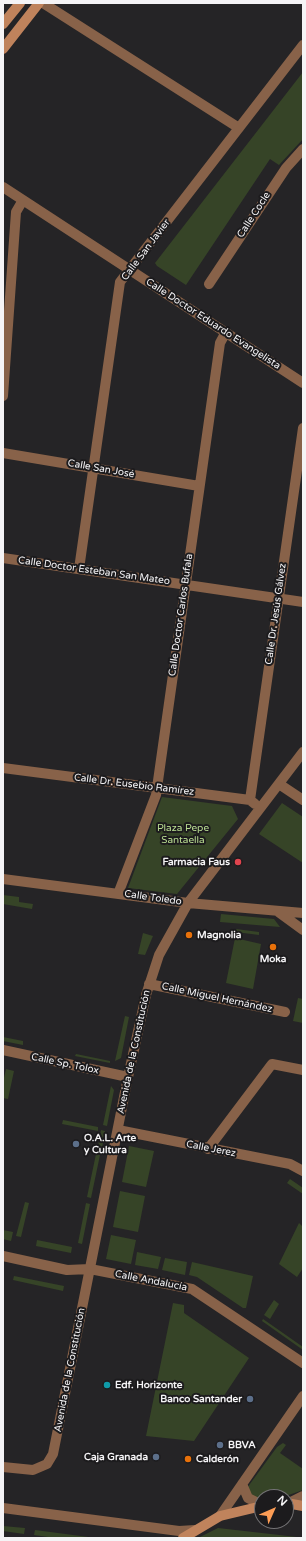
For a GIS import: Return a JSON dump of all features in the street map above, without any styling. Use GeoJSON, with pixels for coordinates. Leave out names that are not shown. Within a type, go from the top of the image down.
{"type":"FeatureCollection","features":[{"type":"Feature","properties":{"kind":"street"},"geometry":{"type":"LineString","coordinates":[[3,24],[20,3]]}},
{"type":"Feature","properties":{"kind":"street"},"geometry":{"type":"LineString","coordinates":[[3,49],[39,3]]}},
{"type":"Feature","properties":{"kind":"street"},"geometry":{"type":"LineString","coordinates":[[43,3],[239,128]]}},
{"type":"Feature","properties":{"kind":"street","name":"Calle San Javier"},"geometry":{"type":"LineString","coordinates":[[79,569],[120,282],[303,45]]}},
{"type":"Feature","properties":{"kind":"street","name":"Calle Cocle"},"geometry":{"type":"LineString","coordinates":[[209,284],[283,172],[303,150]]}},
{"type":"Feature","properties":{"kind":"street","name":"Calle Doctor Eduardo Evangelista"},"geometry":{"type":"LineString","coordinates":[[3,187],[303,383]]}},
{"type":"Feature","properties":{"kind":"street"},"geometry":{"type":"LineString","coordinates":[[3,396],[4,352],[16,212],[23,200]]}},
{"type":"Feature","properties":{"kind":"street","name":"Calle Doctor Carlos Bufala"},"geometry":{"type":"LineString","coordinates":[[118,894],[156,795],[220,343],[226,332]]}},
{"type":"Feature","properties":{"kind":"street","name":"Calle Dr. Jesús Gálvez"},"geometry":{"type":"LineString","coordinates":[[250,800],[303,428]]}},
{"type":"Feature","properties":{"kind":"street","name":"Calle San José"},"geometry":{"type":"LineString","coordinates":[[3,453],[199,486]]}},
{"type":"Feature","properties":{"kind":"street","name":"Calle Doctor Esteban San Mateo"},"geometry":{"type":"LineString","coordinates":[[3,558],[303,602]]}},
{"type":"Feature","properties":{"kind":"street","name":"Avenida de la Constitución"},"geometry":{"type":"LineString","coordinates":[[3,1467],[33,1470],[47,1464],[53,1454],[128,1077],[149,984],[162,950],[188,903],[303,752]]}},
{"type":"Feature","properties":{"kind":"street","name":"Calle Dr. Eusebio Ramírez"},"geometry":{"type":"LineString","coordinates":[[3,768],[250,800]]}},
{"type":"Feature","properties":{"kind":"street"},"geometry":{"type":"LineString","coordinates":[[279,784],[303,800]]}},
{"type":"Feature","properties":{"kind":"street"},"geometry":{"type":"LineString","coordinates":[[250,800],[261,809]]}},
{"type":"Feature","properties":{"kind":"street","name":"Calle Toledo"},"geometry":{"type":"LineString","coordinates":[[3,879],[188,903],[303,913]]}},
{"type":"Feature","properties":{"kind":"street"},"geometry":{"type":"LineString","coordinates":[[275,910],[303,930]]}},
{"type":"Feature","properties":{"kind":"street","name":"Calle Miguel Hernández"},"geometry":{"type":"LineString","coordinates":[[149,984],[285,1012]]}},
{"type":"Feature","properties":{"kind":"street","name":"Calle Sp. Tolox"},"geometry":{"type":"LineString","coordinates":[[3,1050],[128,1077]]}},
{"type":"Feature","properties":{"kind":"street"},"geometry":{"type":"LineString","coordinates":[[208,1149],[272,1064],[303,1070]]}},
{"type":"Feature","properties":{"kind":"street","name":"Calle Jerez"},"geometry":{"type":"LineString","coordinates":[[118,1130],[290,1164],[303,1171]]}},
{"type":"Feature","properties":{"kind":"street","name":"Calle Andalucía"},"geometry":{"type":"LineString","coordinates":[[3,1256],[67,1270],[90,1269],[192,1289],[303,1363]]}},
{"type":"Feature","properties":{"kind":"street"},"geometry":{"type":"LineString","coordinates":[[220,1516],[303,1396]]}},
{"type":"Feature","properties":{"kind":"street"},"geometry":{"type":"LineString","coordinates":[[242,1484],[248,1498],[254,1501]]}},
{"type":"Feature","properties":{"kind":"street"},"geometry":{"type":"LineString","coordinates":[[3,1508],[179,1531],[195,1530]]}},
{"type":"Feature","properties":{"kind":"street"},"geometry":{"type":"LineString","coordinates":[[183,1538],[220,1516],[254,1508]]}},
{"type":"Feature","properties":{"kind":"green space"},"geometry":{"type":"Polygon","coordinates":[[[303,72],[303,139],[279,165],[270,159],[186,285],[157,266],[155,263],[303,72]]]}},
{"type":"Feature","properties":{"kind":"green space","name":"Plaza Pepe Santaella"},"geometry":{"type":"Polygon","coordinates":[[[162,797],[232,806],[238,819],[177,894],[128,888],[162,797]]]}},
{"type":"Feature","properties":{"kind":"green space"},"geometry":{"type":"Polygon","coordinates":[[[282,803],[303,817],[303,863],[259,834],[282,803]]]}},
{"type":"Feature","properties":{"kind":"green space"},"geometry":{"type":"Polygon","coordinates":[[[3,895],[19,897],[19,902],[33,904],[32,909],[3,904],[3,895]]]}},
{"type":"Feature","properties":{"kind":"green space"},"geometry":{"type":"Polygon","coordinates":[[[221,914],[274,919],[280,927],[220,922],[221,914]]]}},
{"type":"Feature","properties":{"kind":"green space"},"geometry":{"type":"Polygon","coordinates":[[[236,929],[259,932],[259,935],[236,932],[236,929]]]}},
{"type":"Feature","properties":{"kind":"green space"},"geometry":{"type":"Polygon","coordinates":[[[143,933],[153,936],[145,955],[138,954],[143,933]]]}},
{"type":"Feature","properties":{"kind":"green space"},"geometry":{"type":"Polygon","coordinates":[[[235,938],[261,944],[253,989],[226,983],[235,938]]]}},
{"type":"Feature","properties":{"kind":"green space"},"geometry":{"type":"Polygon","coordinates":[[[298,998],[303,999],[303,1023],[293,1021],[298,998]]]}},
{"type":"Feature","properties":{"kind":"green space"},"geometry":{"type":"Polygon","coordinates":[[[125,1016],[129,1017],[121,1058],[115,1061],[125,1016]]]}},
{"type":"Feature","properties":{"kind":"green space"},"geometry":{"type":"Polygon","coordinates":[[[3,1037],[23,1041],[23,1045],[3,1041],[3,1037]]]}},
{"type":"Feature","properties":{"kind":"green space"},"geometry":{"type":"Polygon","coordinates":[[[76,1054],[110,1061],[110,1063],[75,1056],[76,1054]]]}},
{"type":"Feature","properties":{"kind":"green space"},"geometry":{"type":"Polygon","coordinates":[[[6,1069],[14,1071],[8,1099],[3,1098],[3,1082],[6,1069]]]}},
{"type":"Feature","properties":{"kind":"green space"},"geometry":{"type":"Polygon","coordinates":[[[111,1086],[114,1090],[107,1126],[103,1125],[111,1086]]]}},
{"type":"Feature","properties":{"kind":"green space"},"geometry":{"type":"Polygon","coordinates":[[[63,1120],[98,1127],[98,1131],[62,1124],[63,1120]]]}},
{"type":"Feature","properties":{"kind":"green space"},"geometry":{"type":"Polygon","coordinates":[[[101,1130],[105,1131],[102,1148],[98,1147],[101,1130]]]}},
{"type":"Feature","properties":{"kind":"green space"},"geometry":{"type":"Polygon","coordinates":[[[129,1146],[154,1151],[146,1187],[122,1182],[129,1146]]]}},
{"type":"Feature","properties":{"kind":"green space"},"geometry":{"type":"Polygon","coordinates":[[[96,1154],[100,1155],[91,1198],[87,1197],[96,1154]]]}},
{"type":"Feature","properties":{"kind":"green space"},"geometry":{"type":"Polygon","coordinates":[[[290,1179],[303,1188],[303,1194],[287,1183],[290,1179]]]}},
{"type":"Feature","properties":{"kind":"green space"},"geometry":{"type":"Polygon","coordinates":[[[120,1191],[145,1196],[138,1232],[113,1227],[120,1191]]]}},
{"type":"Feature","properties":{"kind":"green space"},"geometry":{"type":"Polygon","coordinates":[[[25,1202],[29,1203],[21,1237],[16,1236],[25,1202]]]}},
{"type":"Feature","properties":{"kind":"green space"},"geometry":{"type":"Polygon","coordinates":[[[86,1203],[90,1204],[82,1244],[78,1243],[86,1203]]]}},
{"type":"Feature","properties":{"kind":"green space"},"geometry":{"type":"Polygon","coordinates":[[[299,1223],[303,1227],[303,1268],[297,1277],[279,1264],[299,1223]]]}},
{"type":"Feature","properties":{"kind":"green space"},"geometry":{"type":"Polygon","coordinates":[[[3,1230],[13,1232],[11,1241],[3,1239],[3,1230]]]}},
{"type":"Feature","properties":{"kind":"green space"},"geometry":{"type":"Polygon","coordinates":[[[111,1235],[136,1240],[131,1264],[106,1259],[111,1235]]]}},
{"type":"Feature","properties":{"kind":"green space"},"geometry":{"type":"Polygon","coordinates":[[[37,1240],[72,1247],[71,1253],[36,1246],[37,1240]]]}},
{"type":"Feature","properties":{"kind":"green space"},"geometry":{"type":"Polygon","coordinates":[[[137,1252],[161,1257],[158,1269],[135,1265],[137,1252]]]}},
{"type":"Feature","properties":{"kind":"green space"},"geometry":{"type":"Polygon","coordinates":[[[165,1258],[187,1262],[185,1275],[162,1270],[165,1258]]]}},
{"type":"Feature","properties":{"kind":"green space"},"geometry":{"type":"Polygon","coordinates":[[[192,1262],[253,1276],[246,1308],[243,1308],[197,1277],[189,1275],[192,1262]]]}},
{"type":"Feature","properties":{"kind":"green space"},"geometry":{"type":"Polygon","coordinates":[[[14,1276],[64,1286],[63,1291],[13,1280],[14,1276]]]}},
{"type":"Feature","properties":{"kind":"green space"},"geometry":{"type":"Polygon","coordinates":[[[274,1300],[279,1304],[270,1319],[264,1315],[274,1300]]]}},
{"type":"Feature","properties":{"kind":"green space"},"geometry":{"type":"Polygon","coordinates":[[[173,1303],[184,1305],[184,1313],[249,1358],[194,1441],[146,1436],[173,1303]]]}},
{"type":"Feature","properties":{"kind":"green space"},"geometry":{"type":"Polygon","coordinates":[[[263,1319],[303,1347],[303,1350],[262,1321],[263,1319]]]}},
{"type":"Feature","properties":{"kind":"green space"},"geometry":{"type":"Polygon","coordinates":[[[283,1443],[286,1445],[280,1453],[303,1469],[303,1490],[294,1493],[294,1489],[254,1489],[254,1497],[251,1496],[247,1488],[277,1447],[283,1443]]]}},
{"type":"Feature","properties":{"kind":"green space"},"geometry":{"type":"Polygon","coordinates":[[[3,1526],[25,1528],[24,1534],[3,1531],[3,1526]]]}},
{"type":"Feature","properties":{"kind":"green space"},"geometry":{"type":"Polygon","coordinates":[[[218,1528],[297,1537],[303,1538],[198,1538],[218,1528]]]}},
{"type":"Feature","properties":{"kind":"green space"},"geometry":{"type":"Polygon","coordinates":[[[35,1530],[96,1538],[55,1538],[34,1535],[35,1530]]]}},
{"type":"Feature","properties":{"kind":"place","name":"Farmacia Faus"},"geometry":{"type":"Point","coordinates":[238,862]}},
{"type":"Feature","properties":{"kind":"place","name":"Magnolia"},"geometry":{"type":"Point","coordinates":[189,935]}},
{"type":"Feature","properties":{"kind":"place","name":"Moka"},"geometry":{"type":"Point","coordinates":[273,947]}},
{"type":"Feature","properties":{"kind":"place","name":"O.A.L. Arte y Cultura"},"geometry":{"type":"Point","coordinates":[76,1144]}},
{"type":"Feature","properties":{"kind":"place","name":"Edf. Horizonte"},"geometry":{"type":"Point","coordinates":[107,1385]}},
{"type":"Feature","properties":{"kind":"place","name":"Banco Santander"},"geometry":{"type":"Point","coordinates":[250,1399]}},
{"type":"Feature","properties":{"kind":"place","name":"BBVA"},"geometry":{"type":"Point","coordinates":[220,1445]}},
{"type":"Feature","properties":{"kind":"place","name":"Caja Granada"},"geometry":{"type":"Point","coordinates":[156,1457]}},
{"type":"Feature","properties":{"kind":"place","name":"Calderón"},"geometry":{"type":"Point","coordinates":[188,1459]}}]}
